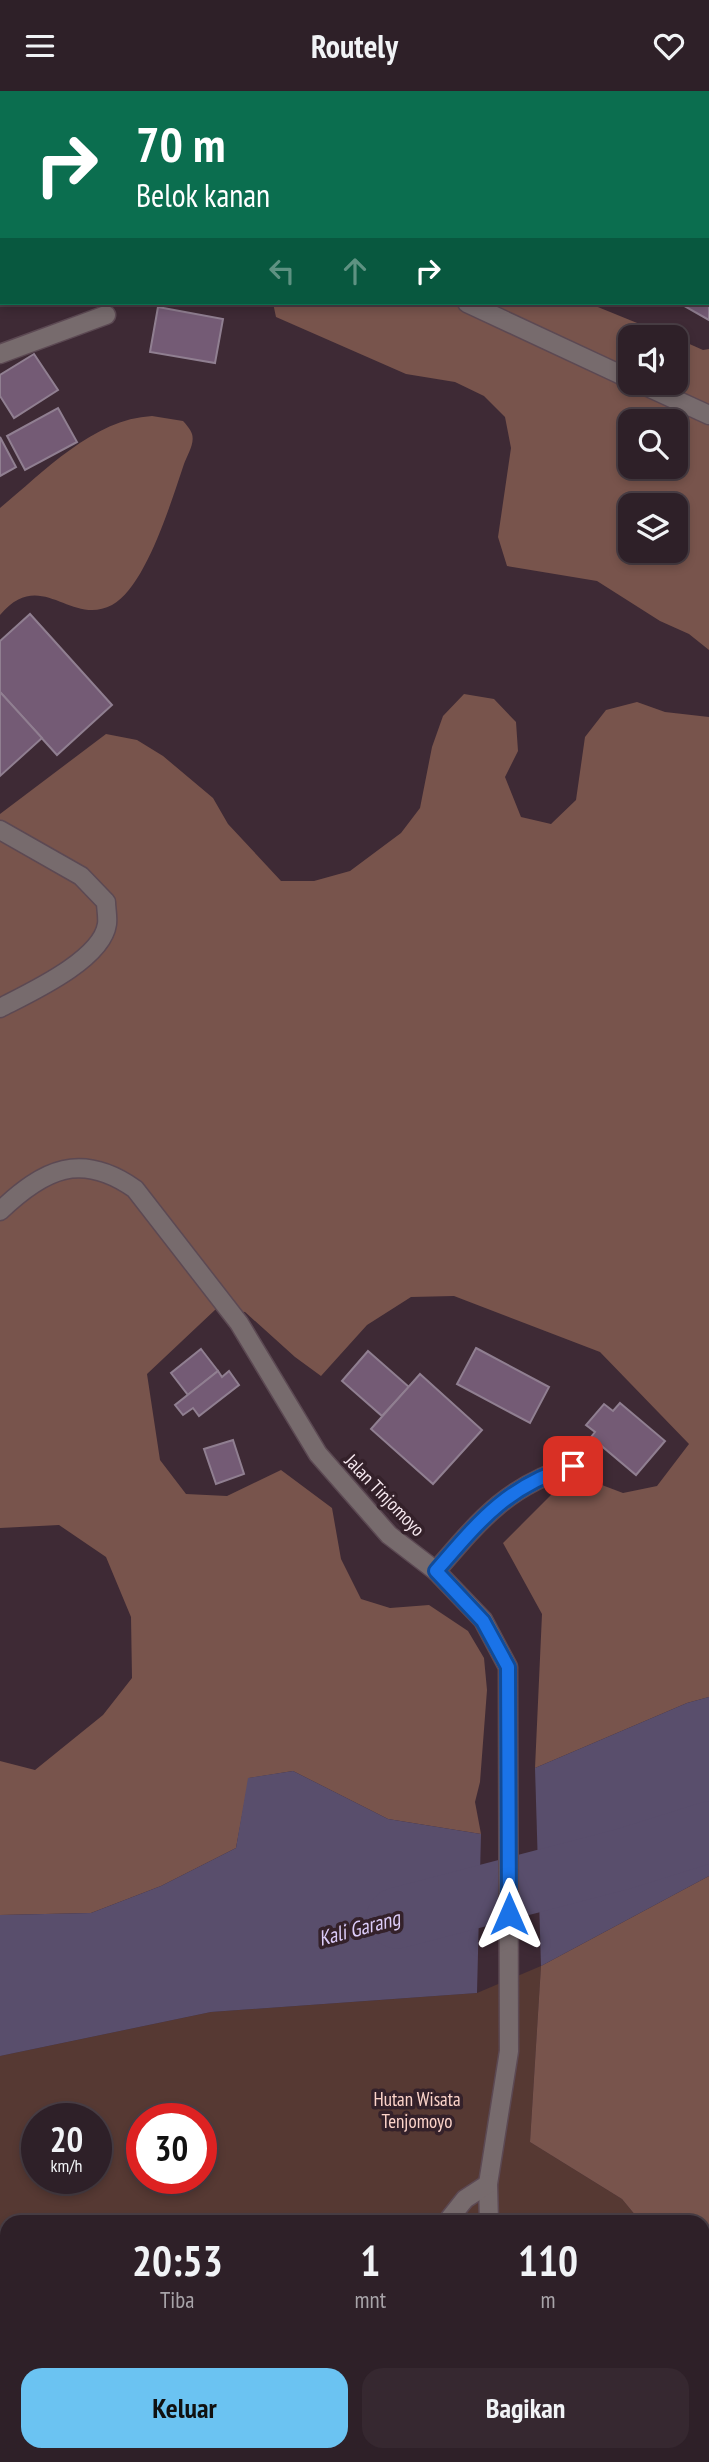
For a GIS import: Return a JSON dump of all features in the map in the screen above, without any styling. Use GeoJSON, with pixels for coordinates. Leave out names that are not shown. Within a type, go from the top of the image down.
{"type":"FeatureCollection","features":[{"type":"Feature","properties":{"kind":"street"},"geometry":{"type":"LineString","coordinates":[[471,305],[618,373]]}},
{"type":"Feature","properties":{"kind":"street"},"geometry":{"type":"LineString","coordinates":[[0,354],[106,315]]}},
{"type":"Feature","properties":{"kind":"street"},"geometry":{"type":"LineString","coordinates":[[665,395],[709,415]]}},
{"type":"Feature","properties":{"kind":"street"},"geometry":{"type":"LineString","coordinates":[[0,830],[81,876],[106,902],[107,926],[88,955],[58,978],[0,1008]]}},
{"type":"Feature","properties":{"kind":"street","name":"Jalan Tinjomoyo"},"geometry":{"type":"LineString","coordinates":[[0,1211],[26,1186],[58,1170],[87,1166],[117,1176],[135,1189],[239,1323],[318,1454],[389,1535],[436,1571],[483,1621],[508,1667],[509,2050],[488,2184],[489,2215]]}},
{"type":"Feature","properties":{"kind":"street"},"geometry":{"type":"LineString","coordinates":[[436,1571],[496,1504],[536,1478],[573,1466]]}},
{"type":"Feature","properties":{"kind":"street"},"geometry":{"type":"LineString","coordinates":[[452,2215],[465,2199],[488,2184]]}},
{"type":"Feature","properties":{"kind":"green space","name":"Hutan Wisata Tenjomoyo"},"geometry":{"type":"Polygon","coordinates":[[[541,1966],[530,2142],[622,2199],[635,2215],[0,2215],[0,2056],[211,2012],[477,1993],[541,1966]]]}},
{"type":"Feature","properties":{"kind":"shaded area"},"geometry":{"type":"Polygon","coordinates":[[[273,305],[593,305],[642,325],[618,325],[618,395],[688,395],[688,343],[703,350],[709,349],[709,650],[689,634],[660,621],[597,581],[507,566],[498,537],[511,448],[505,417],[484,396],[455,382],[406,374],[276,317],[273,305]]]}},
{"type":"Feature","properties":{"kind":"shaded area"},"geometry":{"type":"Polygon","coordinates":[[[152,416],[183,421],[193,438],[165,519],[147,562],[136,580],[112,605],[97,610],[83,609],[42,596],[29,596],[15,601],[0,615],[0,508],[52,464],[90,437],[130,419],[152,416]]]}},
{"type":"Feature","properties":{"kind":"shaded area"},"geometry":{"type":"Polygon","coordinates":[[[464,694],[494,699],[516,722],[518,751],[505,777],[521,817],[551,824],[576,800],[585,737],[606,710],[637,702],[665,712],[709,717],[709,1697],[687,1703],[535,1768],[542,1614],[503,1543],[551,1495],[594,1482],[623,1493],[657,1486],[689,1444],[600,1352],[454,1296],[411,1297],[367,1325],[321,1376],[295,1357],[245,1312],[216,1309],[147,1374],[160,1460],[186,1494],[227,1496],[281,1470],[332,1508],[341,1559],[361,1599],[390,1608],[429,1605],[468,1631],[484,1658],[487,1690],[480,1782],[475,1802],[481,1834],[388,1819],[293,1771],[249,1778],[236,1848],[161,1886],[91,1913],[0,1915],[0,1761],[35,1770],[103,1715],[132,1678],[131,1617],[106,1557],[59,1525],[0,1528],[0,814],[106,734],[137,740],[163,756],[213,798],[228,824],[281,881],[314,881],[350,871],[401,833],[420,808],[432,747],[443,716],[464,694]]]}},
{"type":"Feature","properties":{"kind":"shaded area"},"geometry":{"type":"Polygon","coordinates":[[[709,1876],[709,2215],[635,2215],[622,2199],[530,2142],[541,1966],[709,1876]]]}},
{"type":"Feature","properties":{"kind":"water"},"geometry":{"type":"Polygon","coordinates":[[[709,1697],[709,1876],[541,1966],[535,1768],[687,1703],[709,1697]]]}},
{"type":"Feature","properties":{"kind":"water"},"geometry":{"type":"Polygon","coordinates":[[[293,1771],[388,1819],[481,1834],[477,1993],[211,2012],[0,2056],[0,1915],[91,1913],[161,1886],[236,1848],[248,1778],[293,1771]]]}},
{"type":"Feature","properties":{"kind":"building"},"geometry":{"type":"Polygon","coordinates":[[[683,305],[709,305],[709,320],[683,305]]]}},
{"type":"Feature","properties":{"kind":"building"},"geometry":{"type":"Polygon","coordinates":[[[158,307],[223,319],[215,363],[150,352],[158,307]]]}},
{"type":"Feature","properties":{"kind":"building"},"geometry":{"type":"Polygon","coordinates":[[[34,354],[58,390],[14,418],[0,396],[0,375],[34,354]]]}},
{"type":"Feature","properties":{"kind":"building"},"geometry":{"type":"Polygon","coordinates":[[[58,408],[77,442],[25,470],[7,436],[58,408]]]}},
{"type":"Feature","properties":{"kind":"building"},"geometry":{"type":"Polygon","coordinates":[[[0,437],[16,467],[0,476],[0,437]]]}},
{"type":"Feature","properties":{"kind":"building"},"geometry":{"type":"Polygon","coordinates":[[[30,614],[112,705],[57,755],[0,692],[0,641],[30,614]]]}},
{"type":"Feature","properties":{"kind":"building"},"geometry":{"type":"Polygon","coordinates":[[[0,692],[42,738],[0,776],[0,692]]]}},
{"type":"Feature","properties":{"kind":"building"},"geometry":{"type":"Polygon","coordinates":[[[476,1348],[549,1387],[530,1423],[457,1384],[476,1348]]]}},
{"type":"Feature","properties":{"kind":"building"},"geometry":{"type":"Polygon","coordinates":[[[201,1349],[218,1371],[188,1395],[171,1373],[201,1349]]]}},
{"type":"Feature","properties":{"kind":"building"},"geometry":{"type":"Polygon","coordinates":[[[368,1351],[409,1387],[382,1416],[342,1381],[368,1351]]]}},
{"type":"Feature","properties":{"kind":"building"},"geometry":{"type":"Polygon","coordinates":[[[218,1371],[222,1377],[229,1371],[239,1385],[199,1416],[193,1408],[183,1415],[175,1405],[218,1371]]]}},
{"type":"Feature","properties":{"kind":"building"},"geometry":{"type":"Polygon","coordinates":[[[420,1374],[482,1430],[433,1484],[371,1429],[420,1374]]]}},
{"type":"Feature","properties":{"kind":"building"},"geometry":{"type":"Polygon","coordinates":[[[620,1403],[665,1441],[636,1475],[591,1437],[595,1432],[586,1425],[604,1404],[613,1411],[620,1403]]]}},
{"type":"Feature","properties":{"kind":"building"},"geometry":{"type":"Polygon","coordinates":[[[233,1440],[244,1474],[216,1484],[204,1449],[233,1440]]]}},
{"type":"Feature","properties":{"kind":"waterway","name":"Kali Garang"},"geometry":{"type":"LineString","coordinates":[[397,1918],[623,1859],[709,1832]]}},
{"type":"Feature","properties":{"kind":"route"},"geometry":{"type":"LineString","coordinates":[[509,1914],[508,1667],[483,1621],[436,1571],[496,1504],[536,1478],[573,1466]]}}]}
